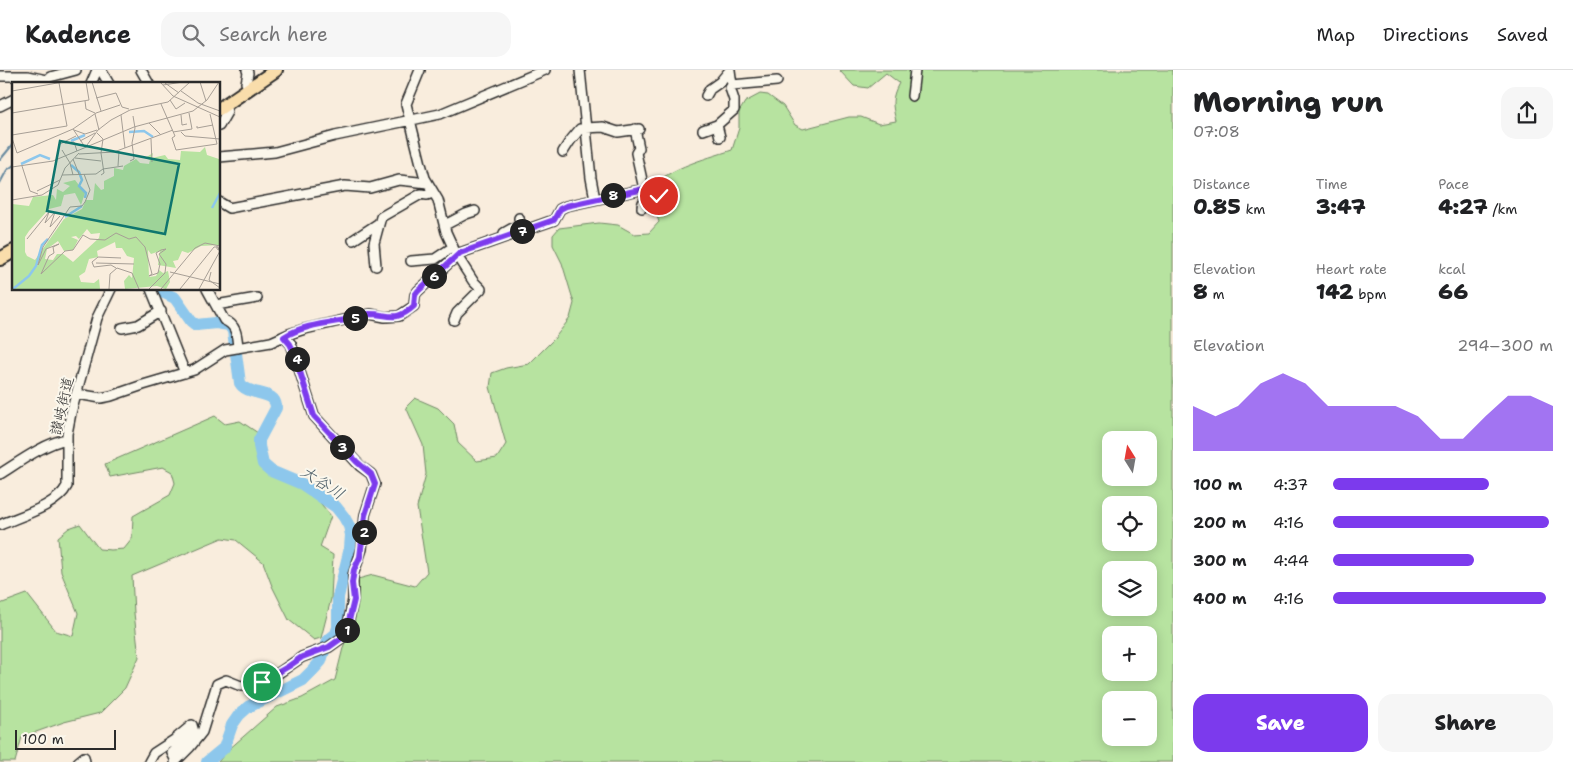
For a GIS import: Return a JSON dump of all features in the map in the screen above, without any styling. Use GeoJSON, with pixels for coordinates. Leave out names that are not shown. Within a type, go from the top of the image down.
{"type":"FeatureCollection","features":[{"type":"Feature","properties":{"kind":"highway"},"geometry":{"type":"LineString","coordinates":[[222,107],[276,70]]}},
{"type":"Feature","properties":{"kind":"highway"},"geometry":{"type":"LineString","coordinates":[[0,259],[12,251]]}},
{"type":"Feature","properties":{"kind":"street"},"geometry":{"type":"LineString","coordinates":[[0,76],[48,78],[76,70]]}},
{"type":"Feature","properties":{"kind":"street"},"geometry":{"type":"LineString","coordinates":[[92,82],[99,70],[108,82]]}},
{"type":"Feature","properties":{"kind":"street"},"geometry":{"type":"LineString","coordinates":[[141,70],[148,82]]}},
{"type":"Feature","properties":{"kind":"street"},"geometry":{"type":"LineString","coordinates":[[420,70],[406,104],[421,164],[428,183],[438,200],[457,256],[473,281],[481,289],[457,312],[454,320]]}},
{"type":"Feature","properties":{"kind":"street"},"geometry":{"type":"LineString","coordinates":[[580,70],[591,178],[595,198]]}},
{"type":"Feature","properties":{"kind":"street"},"geometry":{"type":"LineString","coordinates":[[703,130],[717,125],[734,110],[734,100],[730,88],[732,85],[730,70]]}},
{"type":"Feature","properties":{"kind":"street"},"geometry":{"type":"LineString","coordinates":[[706,96],[710,89],[720,82],[730,70]]}},
{"type":"Feature","properties":{"kind":"street"},"geometry":{"type":"LineString","coordinates":[[912,96],[915,70]]}},
{"type":"Feature","properties":{"kind":"street"},"geometry":{"type":"LineString","coordinates":[[250,71],[246,83],[250,87]]}},
{"type":"Feature","properties":{"kind":"street"},"geometry":{"type":"LineString","coordinates":[[220,158],[275,152],[335,136],[450,111],[540,71]]}},
{"type":"Feature","properties":{"kind":"street"},"geometry":{"type":"LineString","coordinates":[[732,85],[777,81]]}},
{"type":"Feature","properties":{"kind":"street"},"geometry":{"type":"LineString","coordinates":[[0,106],[12,100]]}},
{"type":"Feature","properties":{"kind":"street"},"geometry":{"type":"LineString","coordinates":[[220,124],[227,112],[222,107]]}},
{"type":"Feature","properties":{"kind":"street"},"geometry":{"type":"LineString","coordinates":[[717,125],[720,137]]}},
{"type":"Feature","properties":{"kind":"street"},"geometry":{"type":"LineString","coordinates":[[563,152],[580,130],[586,128],[603,127],[618,132],[638,129],[639,148],[636,153],[644,189]]}},
{"type":"Feature","properties":{"kind":"street"},"geometry":{"type":"LineString","coordinates":[[220,203],[229,208],[345,186],[370,188],[399,180],[428,183]]}},
{"type":"Feature","properties":{"kind":"street"},"geometry":{"type":"LineString","coordinates":[[77,394],[93,398],[111,396],[194,370],[225,350],[272,342],[305,329],[370,314],[385,317],[399,316],[414,306],[415,295],[418,291],[460,253],[554,220],[560,209],[566,206],[595,198],[644,189],[661,193],[661,195],[643,201],[642,208]]}},
{"type":"Feature","properties":{"kind":"street"},"geometry":{"type":"LineString","coordinates":[[376,266],[374,243],[381,217],[420,194],[427,195],[433,193]]}},
{"type":"Feature","properties":{"kind":"street"},"geometry":{"type":"LineString","coordinates":[[445,225],[476,211]]}},
{"type":"Feature","properties":{"kind":"street"},"geometry":{"type":"LineString","coordinates":[[500,238],[502,234],[520,224],[520,218]]}},
{"type":"Feature","properties":{"kind":"street"},"geometry":{"type":"LineString","coordinates":[[353,240],[380,223]]}},
{"type":"Feature","properties":{"kind":"street"},"geometry":{"type":"LineString","coordinates":[[410,261],[435,259],[453,247]]}},
{"type":"Feature","properties":{"kind":"street"},"geometry":{"type":"LineString","coordinates":[[425,261],[433,278]]}},
{"type":"Feature","properties":{"kind":"street","name":"讃岐街道"},"geometry":{"type":"LineString","coordinates":[[0,525],[53,501],[65,489],[68,479],[67,438],[71,413],[97,318],[111,290]]}},
{"type":"Feature","properties":{"kind":"street"},"geometry":{"type":"LineString","coordinates":[[152,290],[185,373]]}},
{"type":"Feature","properties":{"kind":"street"},"geometry":{"type":"LineString","coordinates":[[208,290],[224,320],[229,322],[235,329],[238,348]]}},
{"type":"Feature","properties":{"kind":"street"},"geometry":{"type":"LineString","coordinates":[[216,305],[257,298]]}},
{"type":"Feature","properties":{"kind":"street"},"geometry":{"type":"LineString","coordinates":[[122,328],[138,325],[161,311]]}},
{"type":"Feature","properties":{"kind":"street"},"geometry":{"type":"LineString","coordinates":[[149,762],[154,753],[192,725],[194,732],[172,753],[175,761],[190,747],[202,732],[217,684],[226,680],[246,686],[262,682],[302,657],[329,647],[343,637],[347,629],[354,600],[352,583],[354,570],[360,557],[365,515],[375,484],[371,474],[357,462],[314,416],[293,350],[284,337]]}},
{"type":"Feature","properties":{"kind":"street"},"geometry":{"type":"LineString","coordinates":[[0,474],[28,457],[67,438]]}},
{"type":"Feature","properties":{"kind":"street"},"geometry":{"type":"LineString","coordinates":[[78,762],[84,757],[85,762]]}},
{"type":"Feature","properties":{"kind":"green space"},"geometry":{"type":"Polygon","coordinates":[[[839,70],[1173,70],[1173,762],[218,762],[227,751],[277,707],[302,698],[335,680],[356,609],[358,579],[373,575],[415,586],[427,572],[417,507],[426,474],[423,445],[406,407],[415,398],[438,408],[454,424],[458,443],[477,461],[497,458],[506,444],[490,387],[492,373],[506,368],[529,364],[554,339],[570,318],[574,303],[562,263],[553,245],[553,235],[559,228],[599,223],[618,225],[634,234],[649,233],[659,222],[653,204],[647,195],[653,186],[662,178],[685,166],[732,150],[739,128],[739,112],[745,102],[760,94],[768,95],[783,106],[795,125],[803,129],[849,117],[861,117],[879,124],[896,121],[893,102],[899,83],[886,73],[868,88],[854,86],[839,70]]]}},
{"type":"Feature","properties":{"kind":"green space"},"geometry":{"type":"Polygon","coordinates":[[[215,416],[225,424],[240,421],[258,433],[256,449],[257,460],[261,467],[266,472],[304,489],[331,516],[320,547],[333,555],[331,599],[321,638],[314,640],[289,620],[272,586],[263,562],[236,540],[222,538],[132,576],[139,657],[125,688],[100,713],[64,722],[22,737],[15,762],[0,762],[0,604],[27,594],[56,631],[73,636],[78,613],[61,572],[58,537],[69,528],[80,524],[99,549],[124,549],[132,539],[133,516],[170,495],[175,483],[172,472],[163,467],[110,477],[105,464],[215,416]]]}},
{"type":"Feature","properties":{"kind":"waterway"},"geometry":{"type":"LineString","coordinates":[[0,160],[12,145]]}},
{"type":"Feature","properties":{"kind":"waterway"},"geometry":{"type":"LineString","coordinates":[[0,183],[7,170],[12,166]]}},
{"type":"Feature","properties":{"kind":"waterway","name":"大谷川"},"geometry":{"type":"LineString","coordinates":[[158,290],[175,298],[196,325],[216,323],[229,325],[233,331],[240,383],[249,390],[267,395],[275,402],[276,408],[259,440],[263,464],[271,471],[302,484],[336,507],[349,526],[351,535],[350,548],[338,597],[338,627],[336,634],[327,641],[321,661],[303,680],[248,707],[232,725],[224,748],[207,762]]}},
{"type":"Feature","properties":{"kind":"route"},"geometry":{"type":"LineString","coordinates":[[262,682],[296,660],[329,647],[346,633],[354,600],[352,583],[354,570],[362,549],[365,515],[375,489],[374,479],[371,474],[360,466],[314,416],[301,371],[293,350],[284,337],[305,329],[370,314],[385,317],[399,316],[414,306],[415,295],[418,291],[460,253],[554,220],[556,213],[566,206],[595,198],[644,189],[661,193],[659,196]]}}]}
